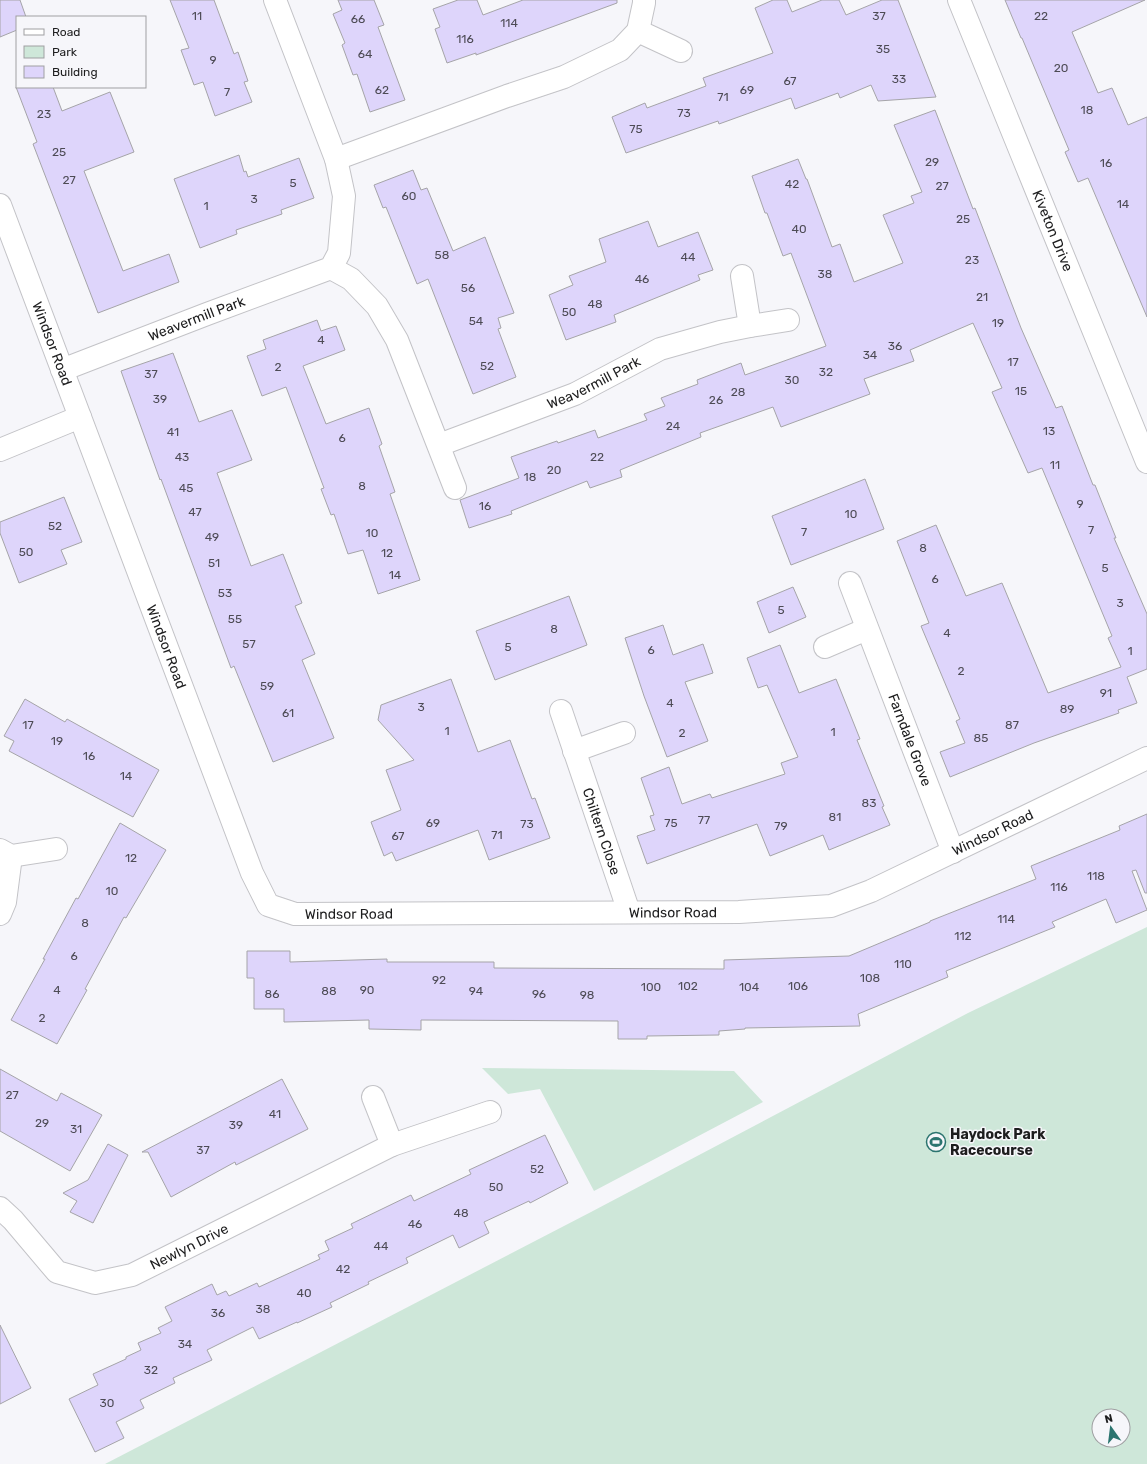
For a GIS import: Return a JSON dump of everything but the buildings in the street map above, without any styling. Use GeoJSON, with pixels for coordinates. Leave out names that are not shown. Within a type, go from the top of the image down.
{"type":"FeatureCollection","features":[{"type":"Feature","properties":{"kind":"street"},"geometry":{"type":"LineString","coordinates":[[275,0],[336,158],[344,196],[339,252],[331,268],[351,279],[377,306],[397,340],[455,488]]}},
{"type":"Feature","properties":{"kind":"street"},"geometry":{"type":"LineString","coordinates":[[336,158],[564,76],[620,50],[638,31],[644,0]]}},
{"type":"Feature","properties":{"kind":"street","name":"Kiveton Drive"},"geometry":{"type":"LineString","coordinates":[[959,0],[1147,462]]}},
{"type":"Feature","properties":{"kind":"street"},"geometry":{"type":"LineString","coordinates":[[638,31],[681,51]]}},
{"type":"Feature","properties":{"kind":"street","name":"Windsor Road"},"geometry":{"type":"LineString","coordinates":[[0,205],[252,873],[268,905],[295,914],[739,912],[831,906],[871,891],[1147,758]]}},
{"type":"Feature","properties":{"kind":"street","name":"Weavermill Park"},"geometry":{"type":"LineString","coordinates":[[62,370],[331,268]]}},
{"type":"Feature","properties":{"kind":"street"},"geometry":{"type":"LineString","coordinates":[[742,276],[750,326]]}},
{"type":"Feature","properties":{"kind":"street","name":"Weavermill Park"},"geometry":{"type":"LineString","coordinates":[[439,445],[575,394],[660,349],[720,332],[788,320]]}},
{"type":"Feature","properties":{"kind":"street"},"geometry":{"type":"LineString","coordinates":[[0,450],[80,417]]}},
{"type":"Feature","properties":{"kind":"street","name":"Farndale Grove"},"geometry":{"type":"LineString","coordinates":[[850,583],[954,852]]}},
{"type":"Feature","properties":{"kind":"street"},"geometry":{"type":"LineString","coordinates":[[825,647],[867,629]]}},
{"type":"Feature","properties":{"kind":"street","name":"Chiltern Close"},"geometry":{"type":"LineString","coordinates":[[561,711],[629,912]]}},
{"type":"Feature","properties":{"kind":"street"},"geometry":{"type":"LineString","coordinates":[[574,751],[624,733]]}},
{"type":"Feature","properties":{"kind":"street"},"geometry":{"type":"LineString","coordinates":[[0,914],[5,902],[6,853],[56,849]]}},
{"type":"Feature","properties":{"kind":"street"},"geometry":{"type":"LineString","coordinates":[[373,1097],[392,1145]]}},
{"type":"Feature","properties":{"kind":"street","name":"Newlyn Drive"},"geometry":{"type":"LineString","coordinates":[[0,1208],[13,1220],[57,1272],[95,1284],[132,1275],[392,1145],[490,1112]]}},
{"type":"Feature","properties":{"kind":"green space","name":"Haydock Park Racecourse"},"geometry":{"type":"Polygon","coordinates":[[[1147,927],[1147,1464],[105,1464],[591,1212],[968,1013],[1147,927]]]}},
{"type":"Feature","properties":{"kind":"green space"},"geometry":{"type":"Polygon","coordinates":[[[482,1068],[734,1071],[763,1102],[594,1191],[540,1089],[508,1094],[482,1068]]]}},
{"type":"Feature","properties":{"kind":"place","name":"Haydock Park Racecourse"},"geometry":{"type":"Point","coordinates":[936,1142]}}]}
